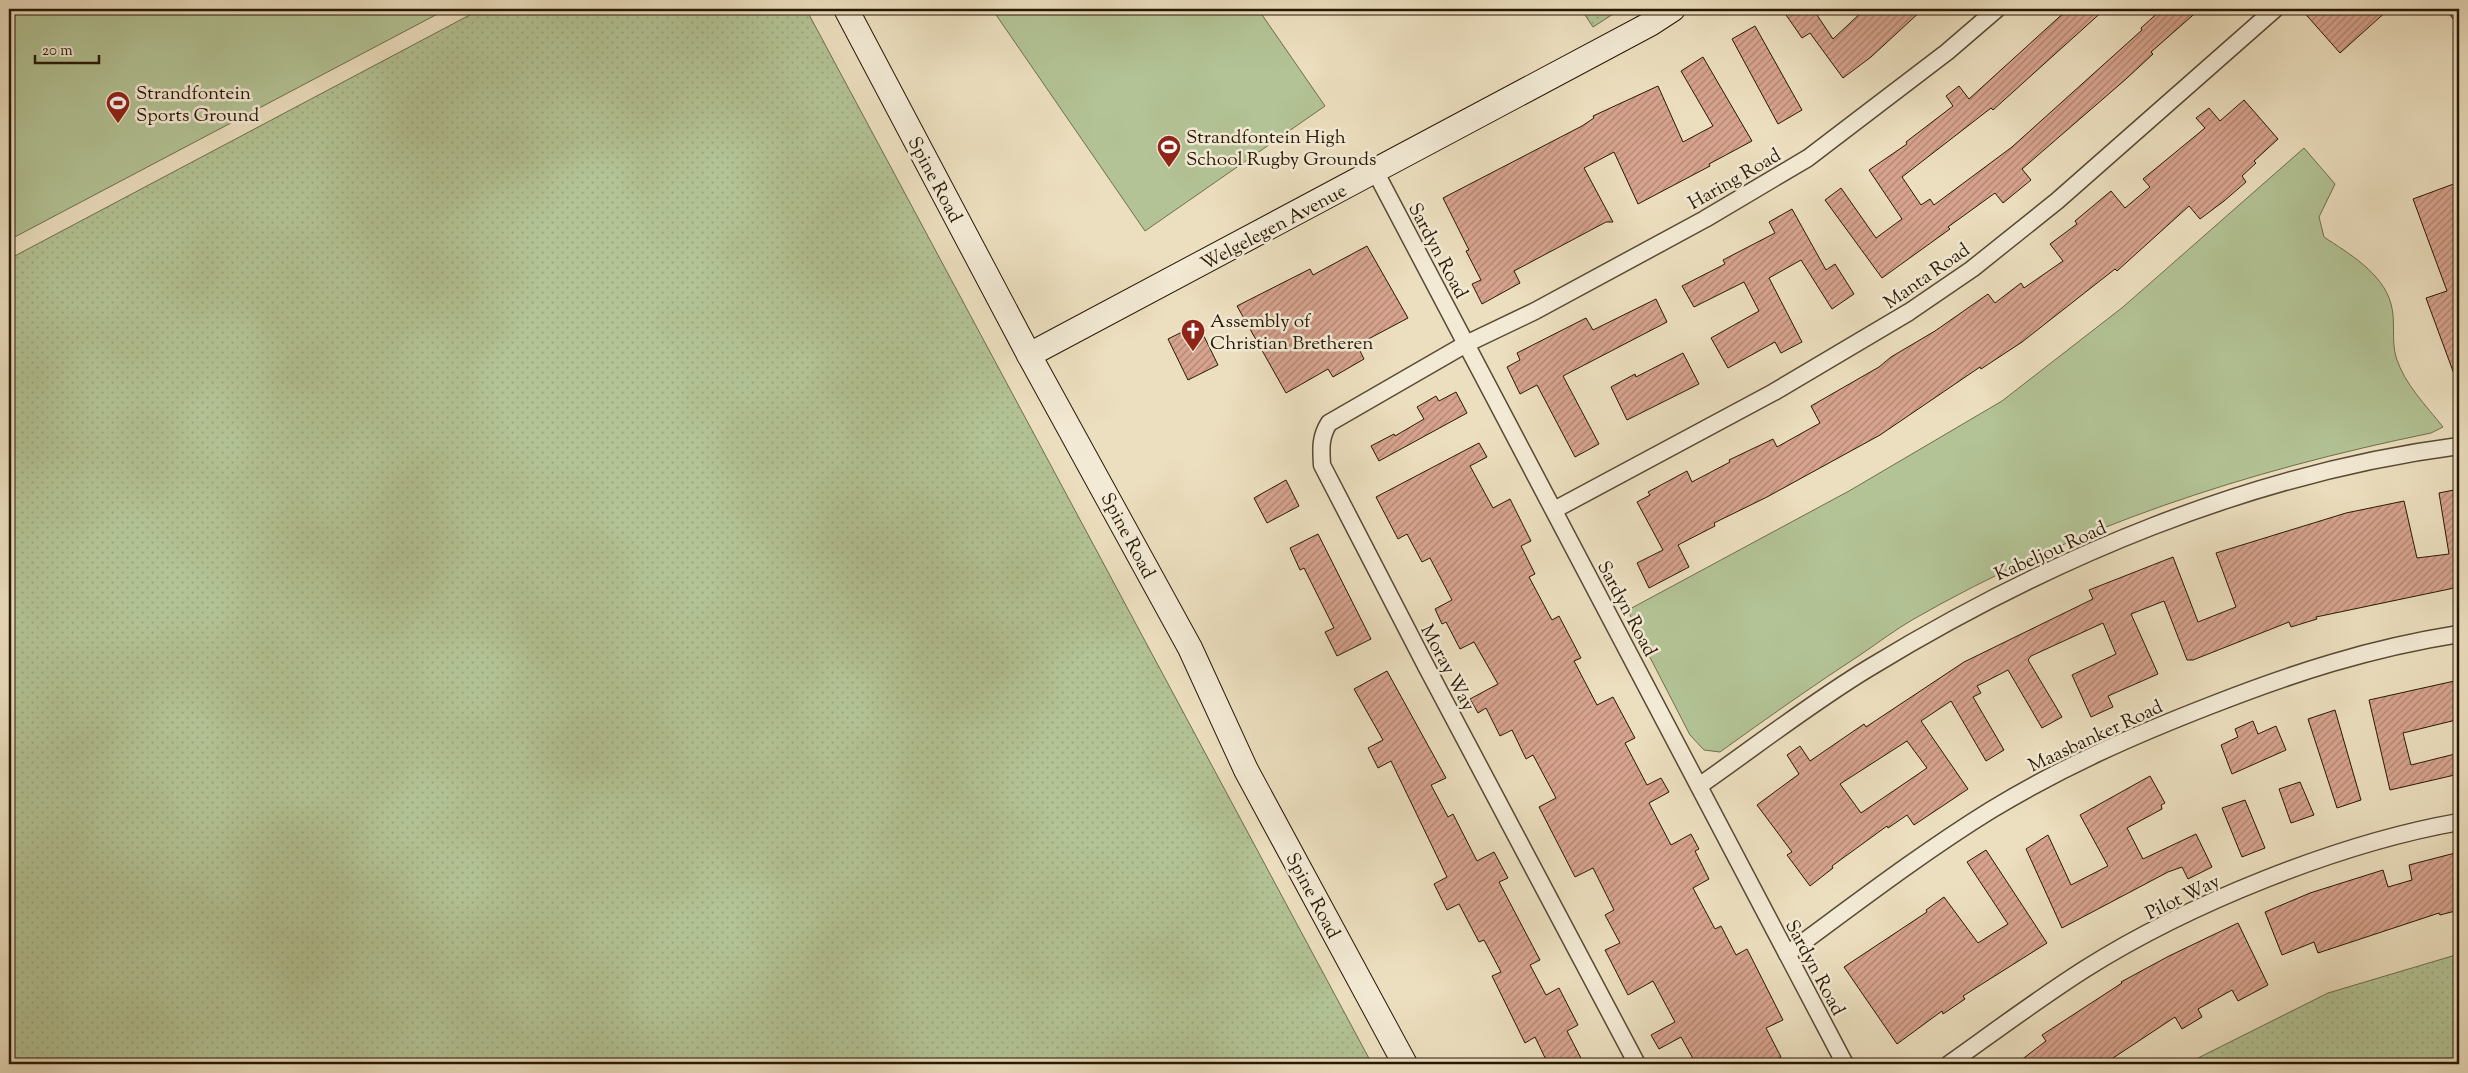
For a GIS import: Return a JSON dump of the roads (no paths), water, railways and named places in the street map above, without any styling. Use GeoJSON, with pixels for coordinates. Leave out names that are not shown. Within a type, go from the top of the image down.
{"type":"FeatureCollection","features":[{"type":"Feature","properties":{"kind":"main road","name":"Spine Road"},"geometry":{"type":"LineString","coordinates":[[846,9],[1029,355],[1190,648],[1246,770],[1405,1064]]}},
{"type":"Feature","properties":{"kind":"main road","name":"Welgelegen Avenue"},"geometry":{"type":"LineString","coordinates":[[1029,355],[1650,24],[1673,9]]}},
{"type":"Feature","properties":{"kind":"street","name":"Haring Road"},"geometry":{"type":"LineString","coordinates":[[1466,344],[1535,310],[1696,224],[1808,158],[1947,52],[1997,9]]}},
{"type":"Feature","properties":{"kind":"street","name":"Manta Road"},"geometry":{"type":"LineString","coordinates":[[1554,510],[1822,366],[1972,269],[2057,201],[2275,9]]}},
{"type":"Feature","properties":{"kind":"street","name":"Sardyn Road"},"geometry":{"type":"LineString","coordinates":[[1375,171],[1845,1064]]}},
{"type":"Feature","properties":{"kind":"street","name":"Moray Way"},"geometry":{"type":"LineString","coordinates":[[1466,344],[1328,423],[1323,434],[1321,446],[1322,464],[1426,666],[1637,1064]]}},
{"type":"Feature","properties":{"kind":"street","name":"Kabeljou Road"},"geometry":{"type":"LineString","coordinates":[[1699,786],[1867,669],[1950,621],[2046,572],[2147,528],[2251,492],[2346,467],[2459,446]]}},
{"type":"Feature","properties":{"kind":"street","name":"Maasbanker Road"},"geometry":{"type":"LineString","coordinates":[[1787,954],[1907,866],[1991,810],[2068,766],[2127,738],[2292,674],[2365,653],[2459,634]]}},
{"type":"Feature","properties":{"kind":"street","name":"Pilot Way"},"geometry":{"type":"LineString","coordinates":[[1949,1064],[2087,968],[2168,923],[2241,890],[2356,848],[2459,822]]}},
{"type":"Feature","properties":{"kind":"place","name":"Strandfontein Sports Ground"},"geometry":{"type":"Point","coordinates":[118,124]}},
{"type":"Feature","properties":{"kind":"place","name":"Strandfontein High School Rugby Grounds"},"geometry":{"type":"Point","coordinates":[1169,168]}},
{"type":"Feature","properties":{"kind":"place","name":"Assembly of Christian Bretheren"},"geometry":{"type":"Point","coordinates":[1193,352]}}]}
